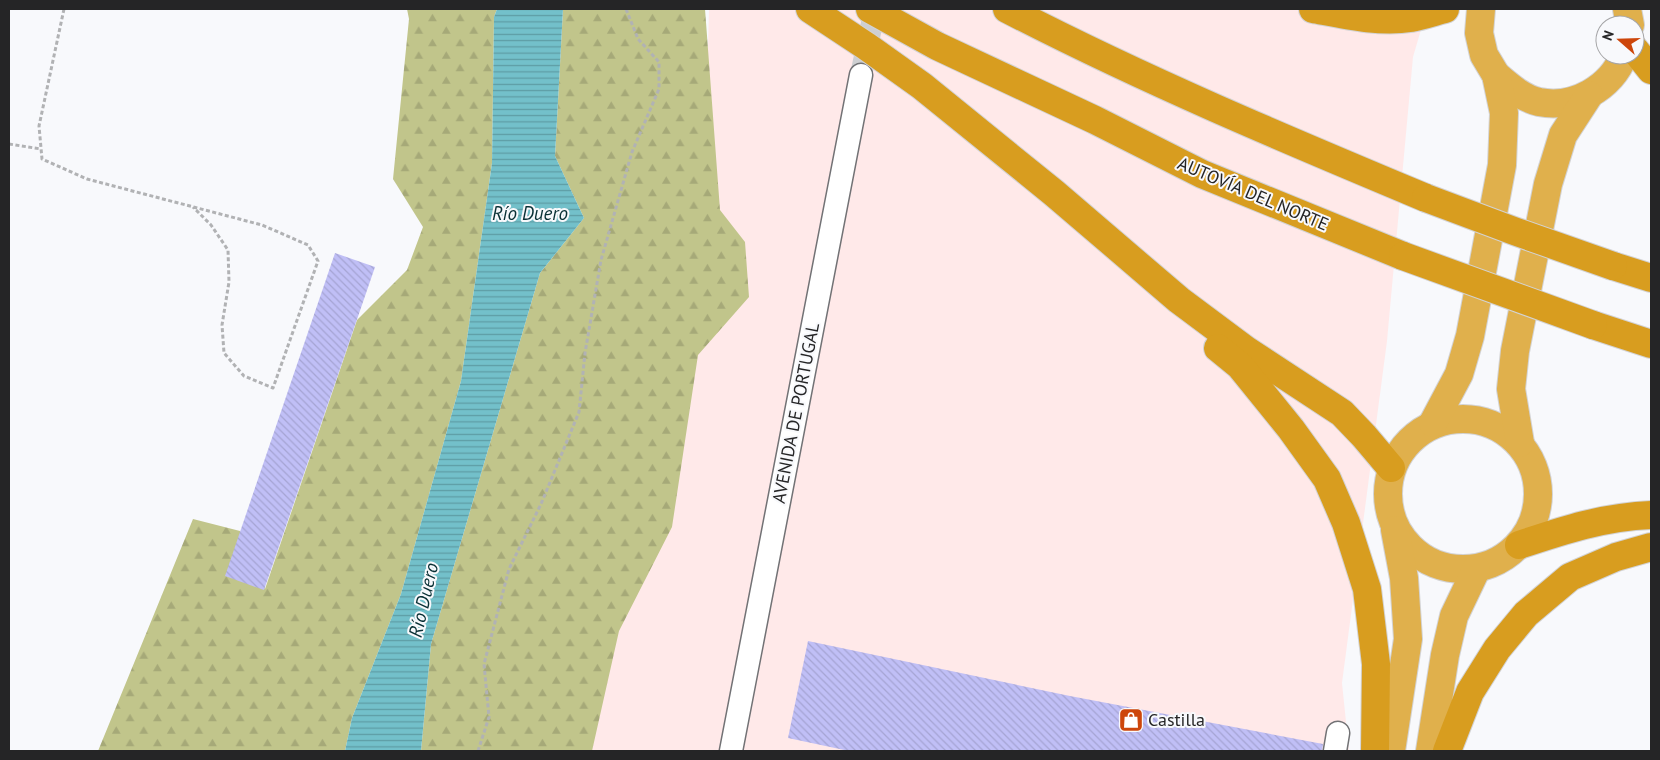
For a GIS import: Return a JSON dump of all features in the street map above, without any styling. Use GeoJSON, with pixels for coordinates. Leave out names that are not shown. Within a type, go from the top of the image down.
{"type":"FeatureCollection","features":[{"type":"Feature","properties":{"kind":"highway"},"geometry":{"type":"LineString","coordinates":[[810,9],[922,86],[1179,300],[1246,350],[1342,413],[1391,468]]}},
{"type":"Feature","properties":{"kind":"highway","name":"AUTOVÍA DEL NORTE"},"geometry":{"type":"LineString","coordinates":[[870,9],[937,46],[1095,120],[1202,174],[1404,256],[1593,325],[1651,344]]}},
{"type":"Feature","properties":{"kind":"highway"},"geometry":{"type":"LineString","coordinates":[[1007,9],[1153,81],[1426,198],[1514,231],[1651,278]]}},
{"type":"Feature","properties":{"kind":"highway"},"geometry":{"type":"LineString","coordinates":[[1314,9],[1354,17],[1383,19],[1410,18],[1445,9]]}},
{"type":"Feature","properties":{"kind":"highway"},"geometry":{"type":"LineString","coordinates":[[1481,9],[1479,33],[1482,48],[1496,75],[1515,92],[1539,102],[1564,102],[1589,95],[1607,82],[1620,65]]}},
{"type":"Feature","properties":{"kind":"highway"},"geometry":{"type":"LineString","coordinates":[[1433,423],[1459,374],[1470,336],[1502,165],[1504,114],[1496,75]]}},
{"type":"Feature","properties":{"kind":"highway"},"geometry":{"type":"LineString","coordinates":[[1395,529],[1416,553],[1440,566],[1461,571],[1476,570],[1497,562],[1518,545],[1534,520],[1538,490],[1533,464],[1520,443],[1511,389],[1514,351],[1548,184],[1563,135],[1589,95]]}},
{"type":"Feature","properties":{"kind":"highway"},"geometry":{"type":"LineString","coordinates":[[1179,300],[1197,329],[1240,366],[1327,479],[1346,523],[1367,589],[1376,664],[1375,751]]}},
{"type":"Feature","properties":{"kind":"highway"},"geometry":{"type":"LineString","coordinates":[[1391,751],[1408,639],[1404,578],[1395,529],[1386,498],[1391,468],[1413,436],[1433,423],[1462,417],[1492,423],[1520,443]]}},
{"type":"Feature","properties":{"kind":"highway"},"geometry":{"type":"LineString","coordinates":[[1518,545],[1570,528],[1625,516],[1651,515]]}},
{"type":"Feature","properties":{"kind":"highway"},"geometry":{"type":"LineString","coordinates":[[1446,751],[1470,692],[1498,649],[1526,614],[1570,577],[1616,557],[1651,547]]}},
{"type":"Feature","properties":{"kind":"highway"},"geometry":{"type":"LineString","coordinates":[[1430,751],[1445,655],[1454,616],[1476,570]]}},
{"type":"Feature","properties":{"kind":"street","name":"AVENIDA DE PORTUGAL"},"geometry":{"type":"LineString","coordinates":[[731,751],[862,75]]}},
{"type":"Feature","properties":{"kind":"path"},"geometry":{"type":"LineString","coordinates":[[64,9],[39,126],[42,159],[87,179],[262,225],[308,245],[318,261],[274,388],[244,376],[224,353],[222,325],[229,282],[228,250],[211,226],[193,207]]}},
{"type":"Feature","properties":{"kind":"path"},"geometry":{"type":"LineString","coordinates":[[478,751],[489,718],[484,664],[509,569],[541,504],[578,412],[585,354],[601,260],[632,152],[659,89],[659,62],[638,39],[626,9]]}},
{"type":"Feature","properties":{"kind":"path"},"geometry":{"type":"LineString","coordinates":[[9,144],[41,149]]}},
{"type":"Feature","properties":{"kind":"shaded area"},"geometry":{"type":"Polygon","coordinates":[[[709,9],[1427,9],[1413,57],[1387,341],[1342,683],[1349,751],[561,751],[707,87],[709,9]]]}},
{"type":"Feature","properties":{"kind":"green space"},"geometry":{"type":"Polygon","coordinates":[[[407,9],[497,9],[494,17],[492,163],[461,381],[401,594],[352,718],[345,751],[98,751],[193,519],[240,531],[265,589],[357,320],[407,270],[423,227],[393,179],[409,19],[407,9]]]}},
{"type":"Feature","properties":{"kind":"green space"},"geometry":{"type":"Polygon","coordinates":[[[563,9],[705,9],[720,210],[745,242],[749,297],[698,355],[672,527],[619,631],[592,751],[421,751],[431,644],[540,273],[584,218],[555,156],[563,9]]]}},
{"type":"Feature","properties":{"kind":"water","name":"Río Duero"},"geometry":{"type":"Polygon","coordinates":[[[497,9],[563,9],[555,156],[584,218],[540,273],[431,644],[421,751],[345,751],[352,718],[401,594],[461,381],[492,163],[494,17],[497,9]]]}},
{"type":"Feature","properties":{"kind":"building"},"geometry":{"type":"Polygon","coordinates":[[[335,253],[375,267],[264,590],[225,576],[335,253]]]}},
{"type":"Feature","properties":{"kind":"building"},"geometry":{"type":"Polygon","coordinates":[[[808,641],[1070,696],[1323,744],[1322,751],[849,751],[788,738],[808,641]]]}},
{"type":"Feature","properties":{"kind":"tunnel"},"geometry":{"type":"LineString","coordinates":[[861,75],[875,9]]}},
{"type":"Feature","properties":{"kind":"place","name":"Castilla"},"geometry":{"type":"Point","coordinates":[1131,720]}}]}
